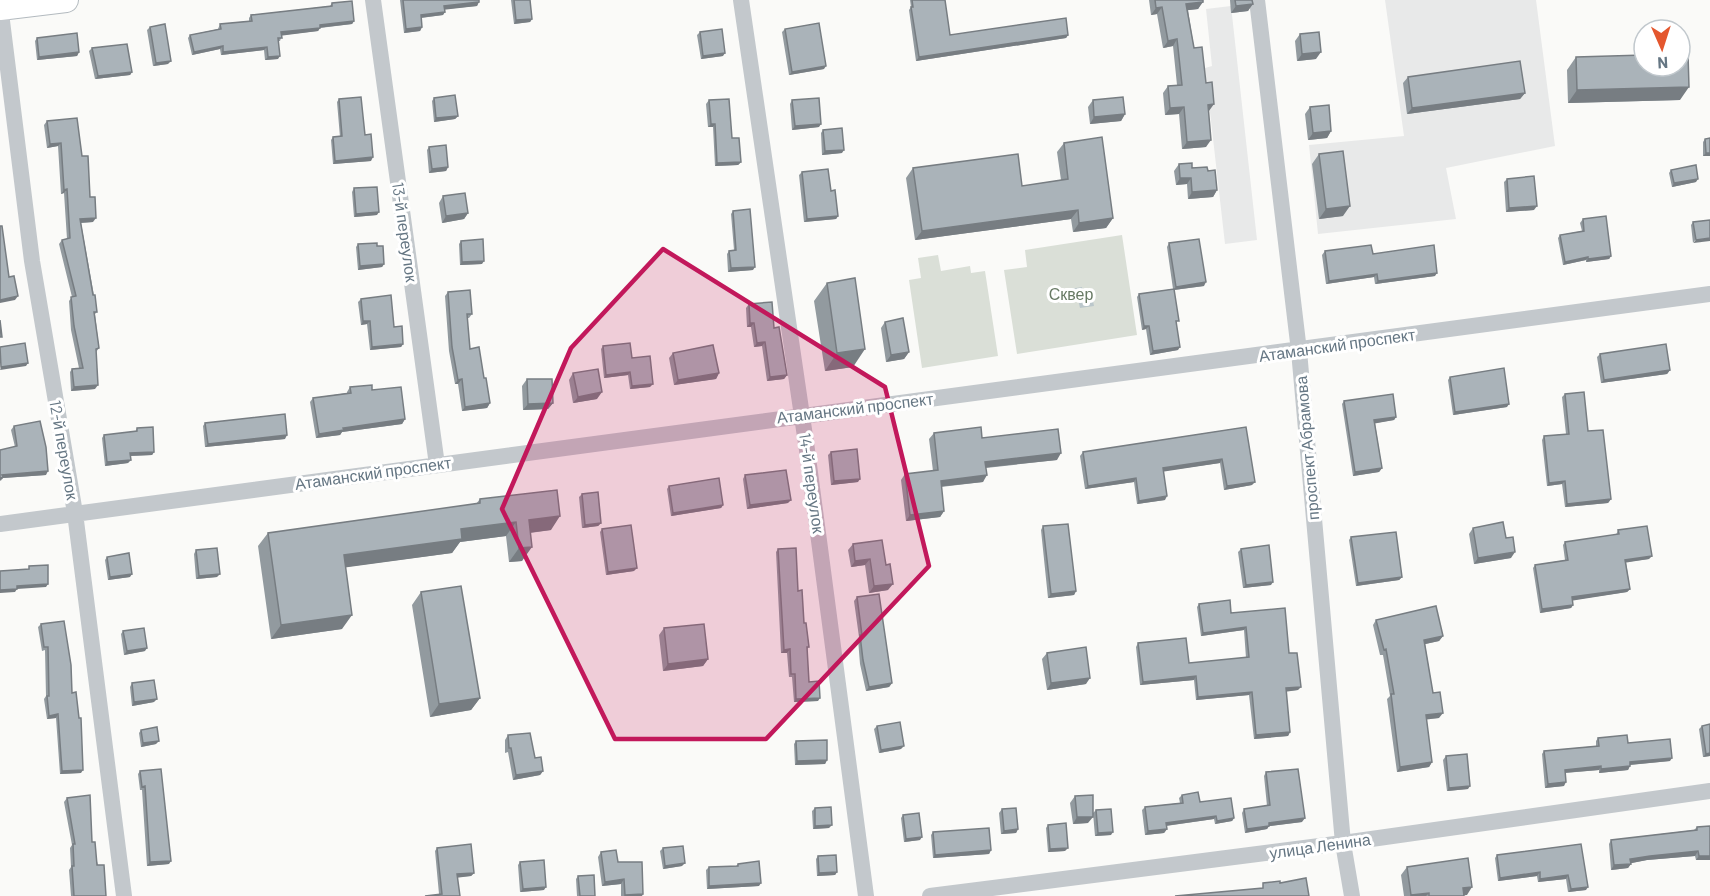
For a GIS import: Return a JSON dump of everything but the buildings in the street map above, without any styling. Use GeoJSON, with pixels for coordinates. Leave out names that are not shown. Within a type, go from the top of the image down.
{"type":"FeatureCollection","features":[{"type":"Feature","properties":{"kind":"main road"},"geometry":{"type":"LineString","coordinates":[[0,7],[66,0]]}},
{"type":"Feature","properties":{"kind":"street","name":"13-й переулок"},"geometry":{"type":"LineString","coordinates":[[373,0],[437,465]]}},
{"type":"Feature","properties":{"kind":"street","name":"14-й переулок"},"geometry":{"type":"LineString","coordinates":[[741,0],[802,415],[866,896]]}},
{"type":"Feature","properties":{"kind":"street","name":"проспект Абрамова"},"geometry":{"type":"LineString","coordinates":[[1257,0],[1299,351],[1342,843],[1352,896]]}},
{"type":"Feature","properties":{"kind":"street","name":"12-й переулок"},"geometry":{"type":"LineString","coordinates":[[0,7],[32,261],[75,513],[124,896]]}},
{"type":"Feature","properties":{"kind":"street","name":"Атаманский проспект"},"geometry":{"type":"LineString","coordinates":[[0,524],[1710,294]]}},
{"type":"Feature","properties":{"kind":"street","name":"улица Ленина"},"geometry":{"type":"LineString","coordinates":[[930,896],[1342,843],[1710,791]]}},
{"type":"Feature","properties":{"kind":"highlighted area"},"geometry":{"type":"Polygon","coordinates":[[[663,249],[885,387],[929,566],[766,739],[615,739],[502,509],[571,348],[663,249]]]}},
{"type":"Feature","properties":{"kind":"shaded area"},"geometry":{"type":"Polygon","coordinates":[[[1385,0],[1536,0],[1555,146],[1446,168],[1456,219],[1318,234],[1309,145],[1404,136],[1385,0]]]}},
{"type":"Feature","properties":{"kind":"shaded area"},"geometry":{"type":"Polygon","coordinates":[[[1231,6],[1257,240],[1225,244],[1205,68],[1212,66],[1206,9],[1231,6]]]}},
{"type":"Feature","properties":{"kind":"shaded area"},"geometry":{"type":"Polygon","coordinates":[[[1082,287],[1084,297],[1092,296],[1094,306],[1080,308],[1078,299],[1071,300],[1070,289],[1082,287]]]}},
{"type":"Feature","properties":{"kind":"green space","name":"Сквер"},"geometry":{"type":"Polygon","coordinates":[[[1122,235],[1137,335],[1017,354],[1004,270],[1027,267],[1025,250],[1122,235]]]}},
{"type":"Feature","properties":{"kind":"green space"},"geometry":{"type":"Polygon","coordinates":[[[938,255],[941,271],[970,266],[971,273],[985,271],[998,356],[922,368],[909,280],[921,278],[918,258],[938,255]]]}}]}
